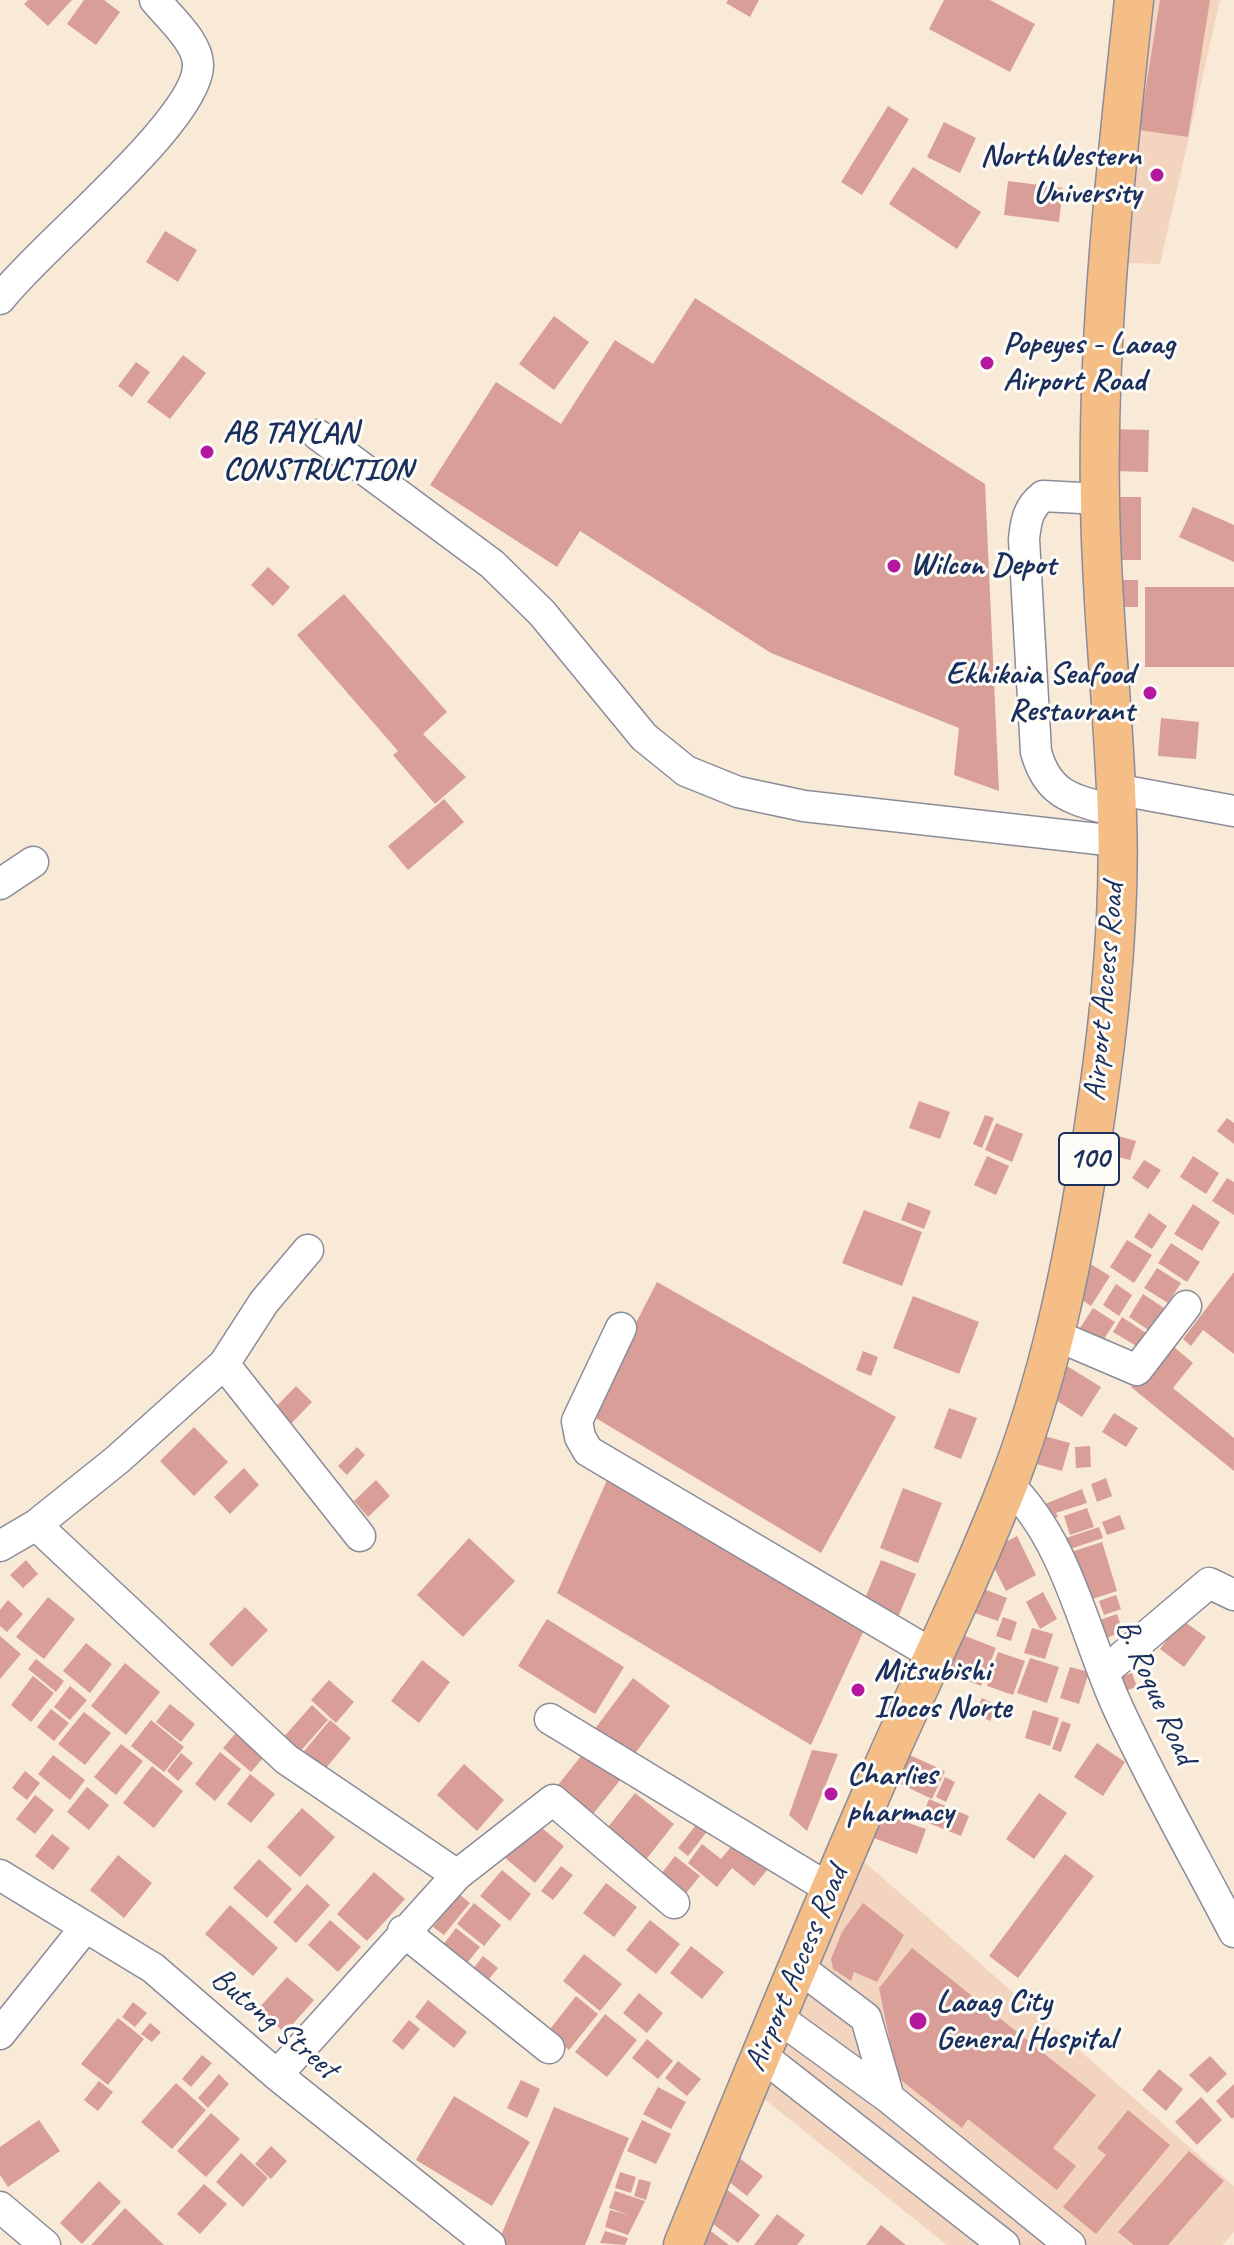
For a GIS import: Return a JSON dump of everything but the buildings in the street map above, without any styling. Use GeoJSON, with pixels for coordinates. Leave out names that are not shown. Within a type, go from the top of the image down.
{"type":"FeatureCollection","features":[{"type":"Feature","properties":{"kind":"main road","name":"Airport Access Road"},"geometry":{"type":"LineString","coordinates":[[683,2245],[797,1966],[1008,1484],[1055,1335],[1088,1168],[1104,1044],[1116,814],[1100,499],[1102,379],[1117,163],[1134,0]]}},
{"type":"Feature","properties":{"kind":"street"},"geometry":{"type":"LineString","coordinates":[[0,299],[57,235],[139,158],[185,100],[199,65],[194,50],[155,0]]}},
{"type":"Feature","properties":{"kind":"street"},"geometry":{"type":"LineString","coordinates":[[318,435],[492,564],[542,613],[644,737],[686,771],[738,792],[804,806],[1116,814],[1234,811]]}},
{"type":"Feature","properties":{"kind":"street"},"geometry":{"type":"LineString","coordinates":[[1100,499],[1043,496],[1033,504],[1026,518],[1025,554],[1036,752],[1043,775],[1056,790],[1116,814]]}},
{"type":"Feature","properties":{"kind":"street"},"geometry":{"type":"LineString","coordinates":[[0,884],[33,862]]}},
{"type":"Feature","properties":{"kind":"street"},"geometry":{"type":"LineString","coordinates":[[0,1546],[36,1525],[117,1460],[224,1364],[264,1302],[308,1250]]}},
{"type":"Feature","properties":{"kind":"street"},"geometry":{"type":"LineString","coordinates":[[1055,1335],[1137,1370],[1186,1306]]}},
{"type":"Feature","properties":{"kind":"street"},"geometry":{"type":"LineString","coordinates":[[621,1328],[577,1421],[580,1437],[588,1451],[932,1654]]}},
{"type":"Feature","properties":{"kind":"street"},"geometry":{"type":"LineString","coordinates":[[224,1364],[360,1536]]}},
{"type":"Feature","properties":{"kind":"street","name":"B. Roque Road"},"geometry":{"type":"LineString","coordinates":[[1008,1484],[1024,1499],[1054,1549],[1148,1769],[1234,1932]]}},
{"type":"Feature","properties":{"kind":"street"},"geometry":{"type":"LineString","coordinates":[[36,1525],[286,1759],[457,1875]]}},
{"type":"Feature","properties":{"kind":"street"},"geometry":{"type":"LineString","coordinates":[[1104,1672],[1209,1583],[1234,1595]]}},
{"type":"Feature","properties":{"kind":"street"},"geometry":{"type":"LineString","coordinates":[[550,1719],[830,1889]]}},
{"type":"Feature","properties":{"kind":"street"},"geometry":{"type":"LineString","coordinates":[[277,2075],[403,1931],[457,1875],[553,1800],[674,1903]]}},
{"type":"Feature","properties":{"kind":"street","name":"Butong Street"},"geometry":{"type":"LineString","coordinates":[[0,1875],[84,1929],[153,1968],[277,2075],[490,2245]]}},
{"type":"Feature","properties":{"kind":"street"},"geometry":{"type":"LineString","coordinates":[[0,2034],[84,1929]]}},
{"type":"Feature","properties":{"kind":"street"},"geometry":{"type":"LineString","coordinates":[[403,1931],[549,2048]]}},
{"type":"Feature","properties":{"kind":"street"},"geometry":{"type":"LineString","coordinates":[[797,1966],[866,2018],[889,2098]]}},
{"type":"Feature","properties":{"kind":"street"},"geometry":{"type":"LineString","coordinates":[[776,2016],[889,2098],[1070,2245]]}},
{"type":"Feature","properties":{"kind":"street"},"geometry":{"type":"LineString","coordinates":[[810,2039],[866,2018]]}},
{"type":"Feature","properties":{"kind":"street"},"geometry":{"type":"LineString","coordinates":[[761,2055],[1004,2245]]}},
{"type":"Feature","properties":{"kind":"street"},"geometry":{"type":"LineString","coordinates":[[0,2207],[45,2245]]}},
{"type":"Feature","properties":{"kind":"shaded area","name":"NorthWestern University"},"geometry":{"type":"Polygon","coordinates":[[[1152,0],[1220,0],[1160,264],[1128,263],[1141,87],[1152,0]]]}},
{"type":"Feature","properties":{"kind":"shaded area","name":"Laoag City General Hospital"},"geometry":{"type":"Polygon","coordinates":[[[853,1852],[1234,2186],[1234,2232],[1223,2245],[947,2245],[763,2098],[853,1852]]]}},
{"type":"Feature","properties":{"kind":"place","name":"NorthWestern University"},"geometry":{"type":"Point","coordinates":[1157,175]}},
{"type":"Feature","properties":{"kind":"place","name":"Popeyes - Laoag Airport Road"},"geometry":{"type":"Point","coordinates":[987,363]}},
{"type":"Feature","properties":{"kind":"place","name":"AB TAYLAN CONSTRUCTION"},"geometry":{"type":"Point","coordinates":[207,452]}},
{"type":"Feature","properties":{"kind":"place","name":"Wilcon Depot"},"geometry":{"type":"Point","coordinates":[894,566]}},
{"type":"Feature","properties":{"kind":"place","name":"Ekhikaia Seafood Restaurant"},"geometry":{"type":"Point","coordinates":[1150,693]}},
{"type":"Feature","properties":{"kind":"place","name":"Mitsubishi Ilocos Norte"},"geometry":{"type":"Point","coordinates":[858,1690]}},
{"type":"Feature","properties":{"kind":"place","name":"Charlies pharmacy"},"geometry":{"type":"Point","coordinates":[831,1794]}},
{"type":"Feature","properties":{"kind":"place","name":"Laoag City General Hospital"},"geometry":{"type":"Point","coordinates":[918,2021]}}]}
